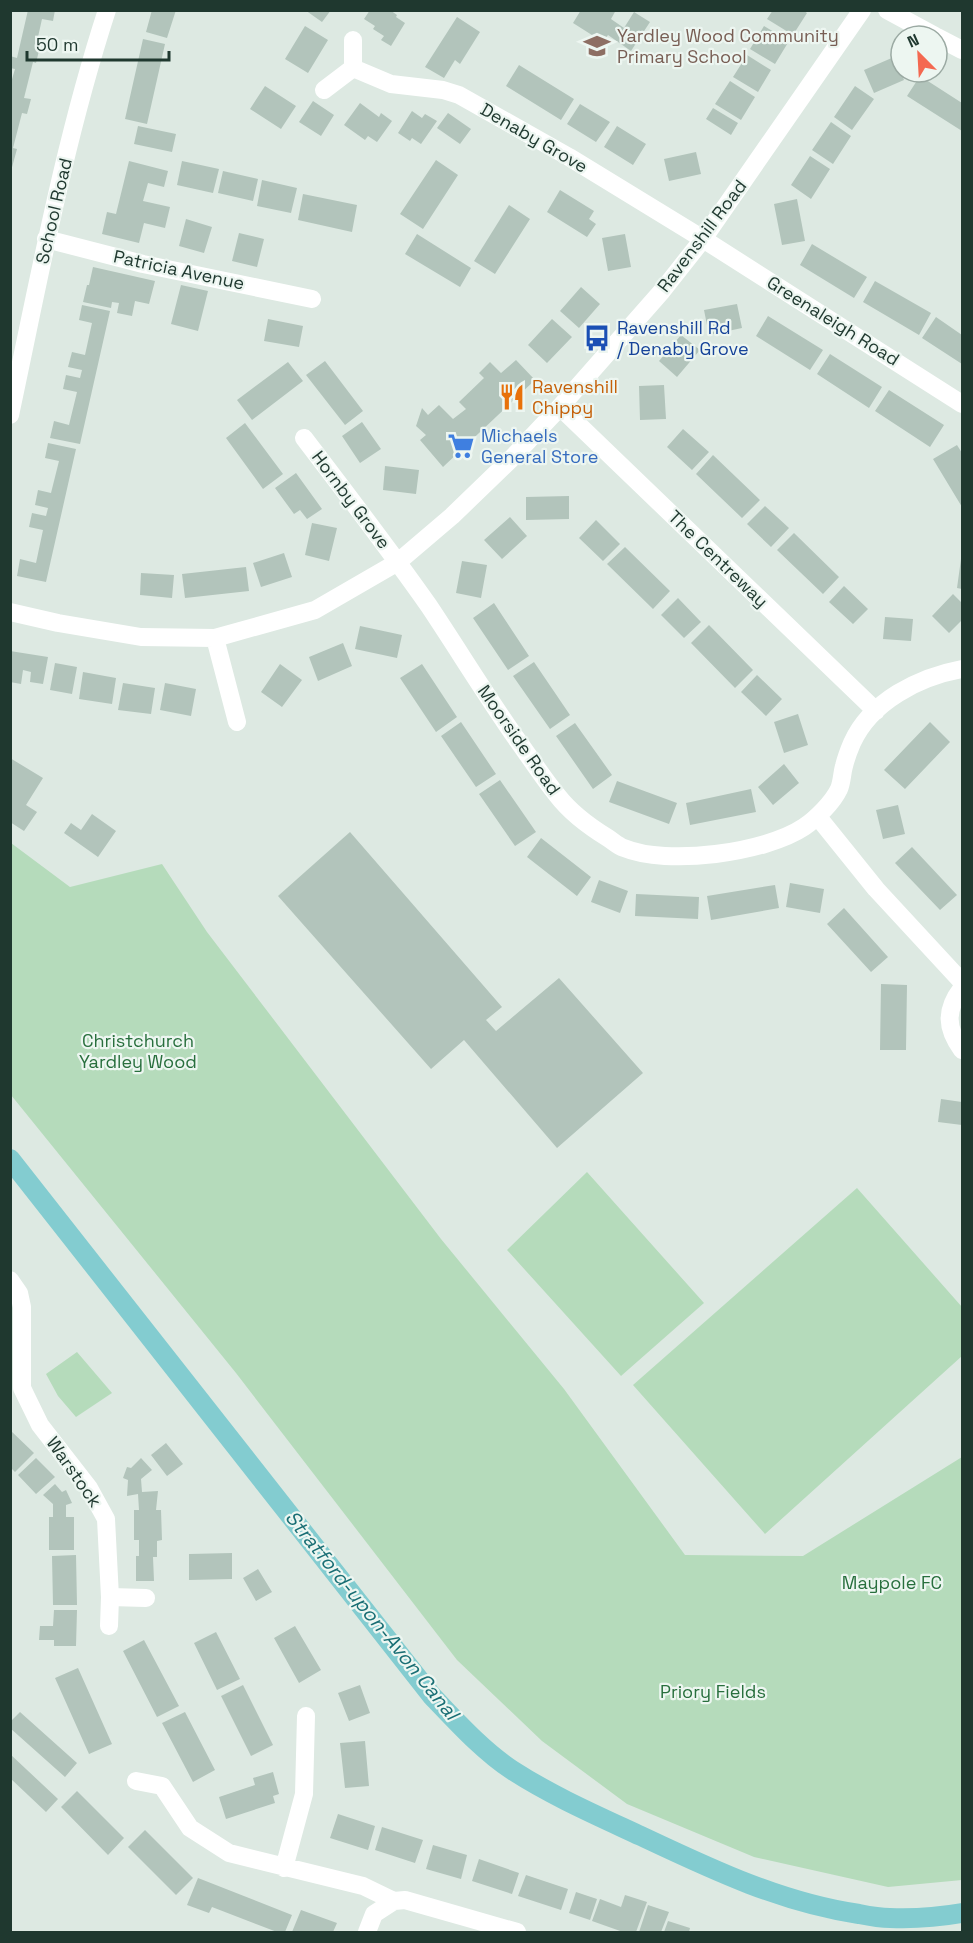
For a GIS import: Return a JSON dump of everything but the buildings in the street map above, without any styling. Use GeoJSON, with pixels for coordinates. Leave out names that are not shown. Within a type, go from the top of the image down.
{"type":"FeatureCollection","features":[{"type":"Feature","properties":{"kind":"street","name":"School Road"},"geometry":{"type":"LineString","coordinates":[[10,415],[18,344],[89,65],[107,10]]}},
{"type":"Feature","properties":{"kind":"street","name":"Ravenshill Road"},"geometry":{"type":"LineString","coordinates":[[10,612],[58,623],[141,637],[215,638],[315,610],[398,562],[452,516],[510,460],[662,291],[703,239],[862,10]]}},
{"type":"Feature","properties":{"kind":"street"},"geometry":{"type":"LineString","coordinates":[[887,10],[913,24]]}},
{"type":"Feature","properties":{"kind":"street"},"geometry":{"type":"LineString","coordinates":[[324,90],[353,68],[354,40]]}},
{"type":"Feature","properties":{"kind":"street"},"geometry":{"type":"LineString","coordinates":[[949,43],[963,50]]}},
{"type":"Feature","properties":{"kind":"street","name":"Denaby Grove"},"geometry":{"type":"LineString","coordinates":[[353,68],[391,84],[427,87],[459,95],[569,157],[703,239]]}},
{"type":"Feature","properties":{"kind":"street","name":"Patricia Avenue"},"geometry":{"type":"LineString","coordinates":[[46,239],[144,264],[312,299]]}},
{"type":"Feature","properties":{"kind":"street","name":"Greenaleigh Road"},"geometry":{"type":"LineString","coordinates":[[703,239],[963,404]]}},
{"type":"Feature","properties":{"kind":"street","name":"The Centreway"},"geometry":{"type":"LineString","coordinates":[[560,407],[876,711]]}},
{"type":"Feature","properties":{"kind":"street","name":"Hornby Grove"},"geometry":{"type":"LineString","coordinates":[[304,438],[398,562]]}},
{"type":"Feature","properties":{"kind":"street","name":"Moorside Road"},"geometry":{"type":"LineString","coordinates":[[398,562],[558,797],[594,829],[624,848],[656,855],[708,856],[764,845],[787,837],[818,817]]}},
{"type":"Feature","properties":{"kind":"street"},"geometry":{"type":"LineString","coordinates":[[215,638],[237,722]]}},
{"type":"Feature","properties":{"kind":"street"},"geometry":{"type":"LineString","coordinates":[[963,669],[946,672],[908,688],[876,711],[860,729],[852,743],[838,790],[818,817],[876,889],[963,982]]}},
{"type":"Feature","properties":{"kind":"street"},"geometry":{"type":"LineString","coordinates":[[963,988],[954,999],[949,1016],[952,1034],[963,1050]]}},
{"type":"Feature","properties":{"kind":"street"},"geometry":{"type":"LineString","coordinates":[[10,1280],[19,1293],[22,1307],[16,1388]]}},
{"type":"Feature","properties":{"kind":"street","name":"Warstock"},"geometry":{"type":"LineString","coordinates":[[16,1388],[40,1425],[89,1488],[106,1519],[110,1597],[109,1626]]}},
{"type":"Feature","properties":{"kind":"street"},"geometry":{"type":"LineString","coordinates":[[110,1597],[146,1598]]}},
{"type":"Feature","properties":{"kind":"street"},"geometry":{"type":"LineString","coordinates":[[284,1868],[304,1794],[306,1716]]}},
{"type":"Feature","properties":{"kind":"street"},"geometry":{"type":"LineString","coordinates":[[136,1781],[162,1786],[190,1828],[229,1853],[363,1886],[394,1901]]}},
{"type":"Feature","properties":{"kind":"street"},"geometry":{"type":"LineString","coordinates":[[368,1932],[374,1914],[394,1901],[405,1900],[517,1932]]}},
{"type":"Feature","properties":{"kind":"green space"},"geometry":{"type":"Polygon","coordinates":[[[11,843],[70,887],[162,864],[207,932],[441,1239],[564,1389],[685,1555],[803,1556],[962,1457],[962,1880],[888,1887],[754,1857],[627,1804],[542,1741],[457,1660],[236,1373],[11,1095],[11,843]]]}},
{"type":"Feature","properties":{"kind":"green space"},"geometry":{"type":"Polygon","coordinates":[[[587,1172],[704,1303],[621,1376],[507,1250],[587,1172]]]}},
{"type":"Feature","properties":{"kind":"green space"},"geometry":{"type":"Polygon","coordinates":[[[857,1188],[962,1307],[962,1356],[765,1534],[633,1385],[857,1188]]]}},
{"type":"Feature","properties":{"kind":"green space"},"geometry":{"type":"Polygon","coordinates":[[[77,1352],[112,1393],[76,1417],[58,1396],[46,1374],[77,1352]]]}},
{"type":"Feature","properties":{"kind":"waterway","name":"Stratford-upon-Avon Canal"},"geometry":{"type":"LineString","coordinates":[[10,1159],[432,1696],[490,1754],[543,1788],[592,1813],[694,1861],[775,1893],[830,1909],[878,1917],[917,1918],[962,1913]]}},
{"type":"Feature","properties":{"kind":"place","name":"Yardley Wood Community Primary School"},"geometry":{"type":"Point","coordinates":[597,46]}},
{"type":"Feature","properties":{"kind":"place","name":"Ravenshill Rd / Denaby Grove"},"geometry":{"type":"Point","coordinates":[597,338]}},
{"type":"Feature","properties":{"kind":"place","name":"Ravenshill Chippy"},"geometry":{"type":"Point","coordinates":[512,397]}},
{"type":"Feature","properties":{"kind":"place","name":"Michaels General Store"},"geometry":{"type":"Point","coordinates":[461,446]}},
{"type":"Feature","properties":{"kind":"park label","name":"Christchurch Yardley Wood"},"geometry":{"type":"Point","coordinates":[138,1051]}},
{"type":"Feature","properties":{"kind":"park label","name":"Maypole FC"},"geometry":{"type":"Point","coordinates":[892,1583]}},
{"type":"Feature","properties":{"kind":"park label","name":"Priory Fields"},"geometry":{"type":"Point","coordinates":[713,1692]}}]}
